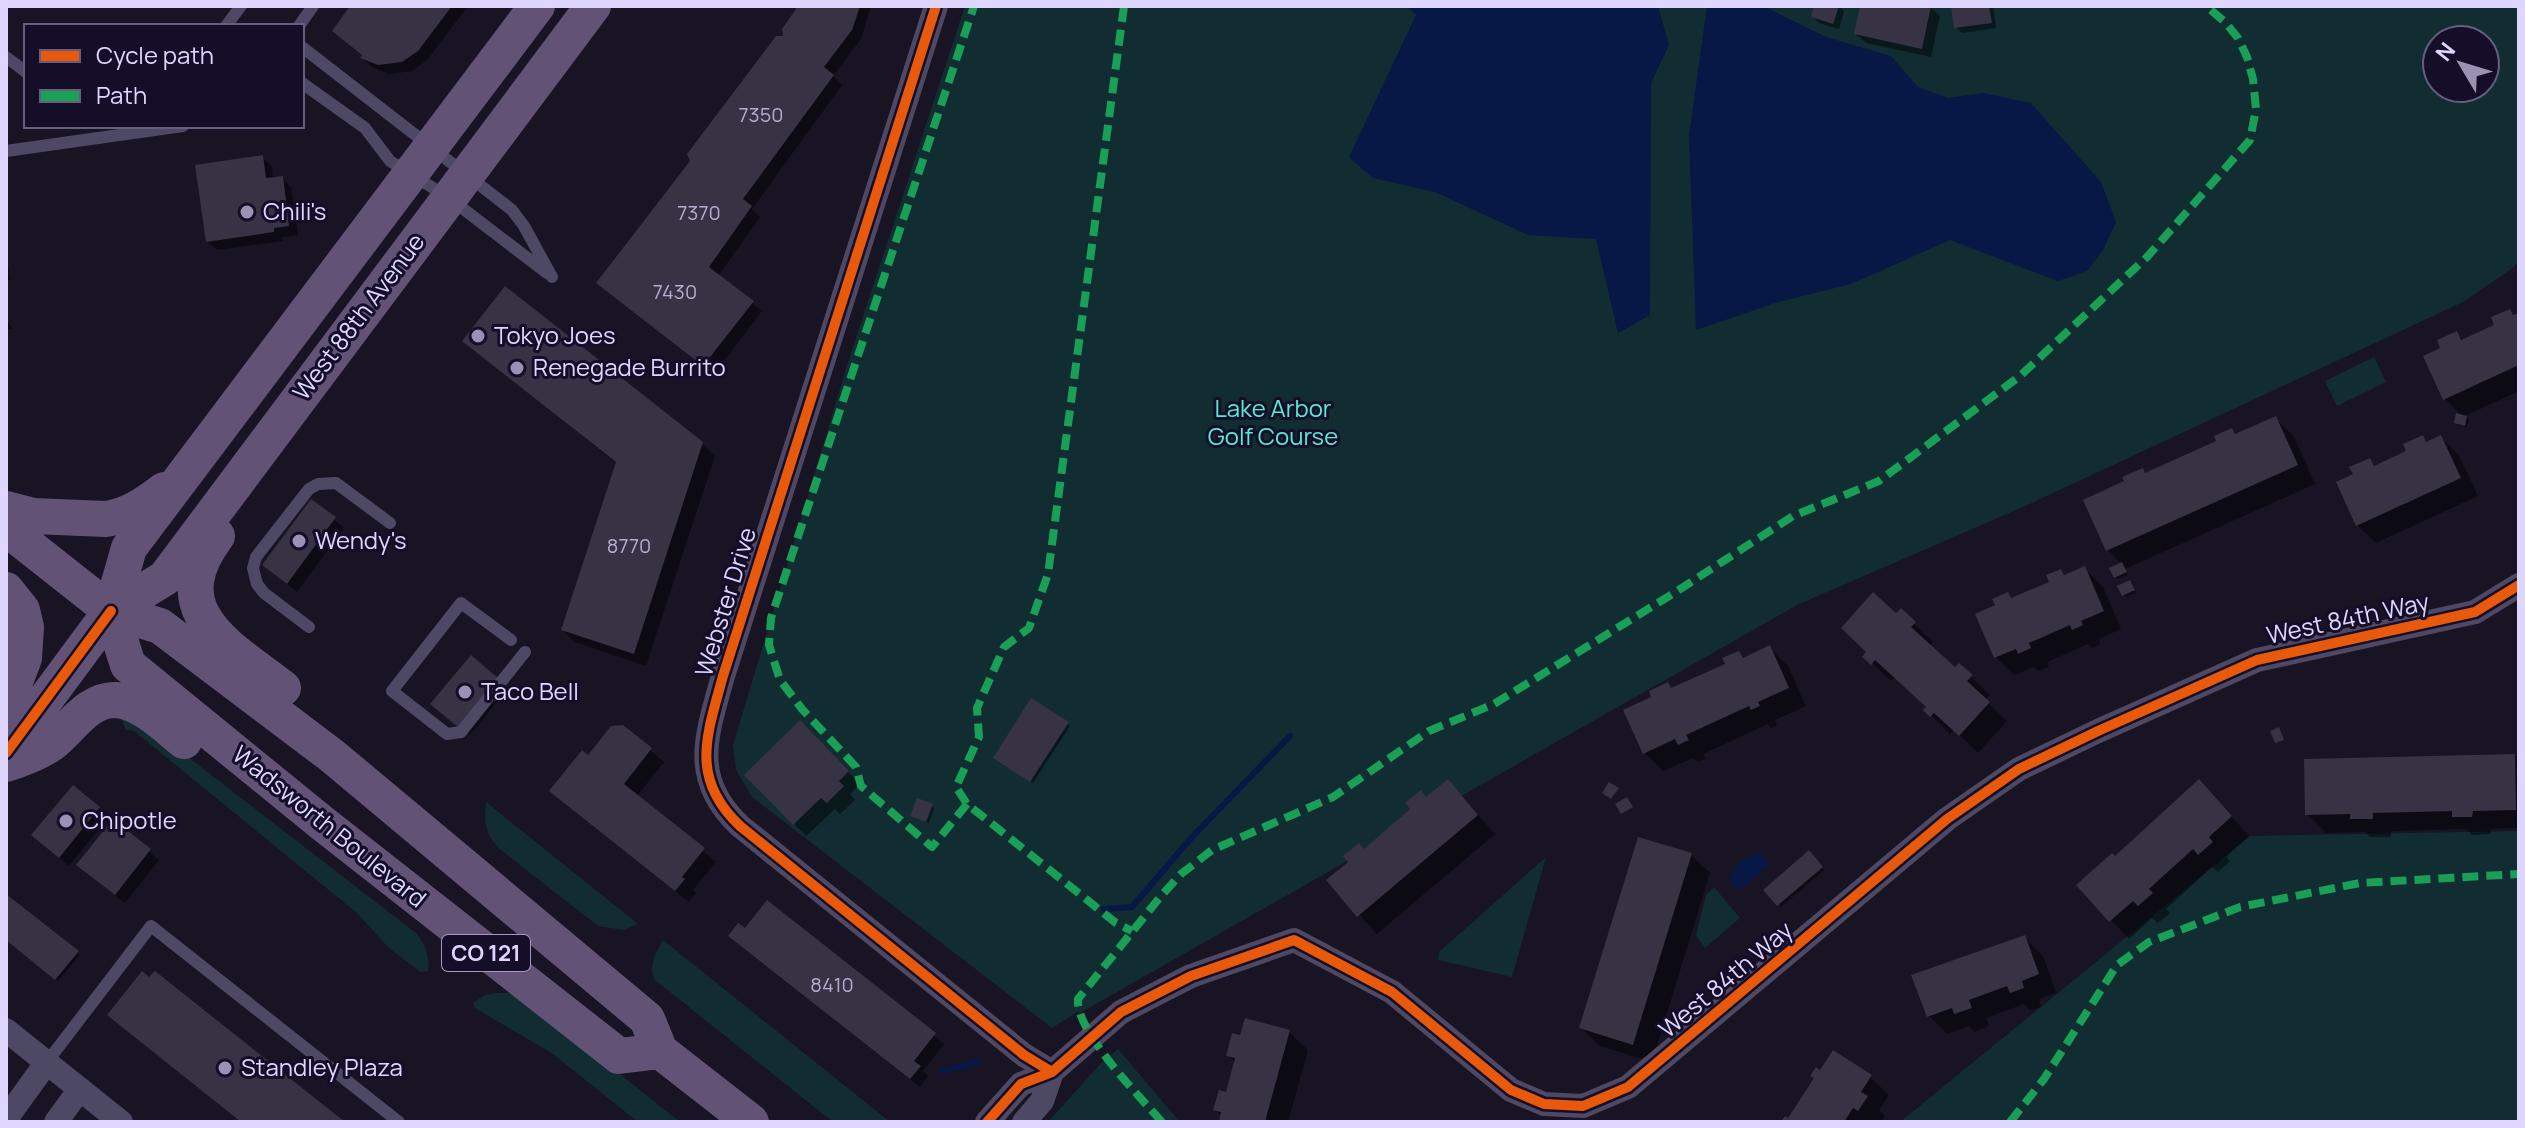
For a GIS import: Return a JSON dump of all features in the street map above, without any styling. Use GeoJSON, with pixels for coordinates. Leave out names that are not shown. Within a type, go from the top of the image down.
{"type":"FeatureCollection","features":[{"type":"Feature","properties":{"kind":"main road","name":"West 88th Avenue"},"geometry":{"type":"LineString","coordinates":[[8,753],[111,611],[129,548],[537,6]]}},
{"type":"Feature","properties":{"kind":"main road","name":"West 88th Avenue"},"geometry":{"type":"LineString","coordinates":[[111,611],[165,578],[593,6]]}},
{"type":"Feature","properties":{"kind":"main road"},"geometry":{"type":"LineString","coordinates":[[6,509],[33,516],[118,517],[145,504],[185,473]]}},
{"type":"Feature","properties":{"kind":"main road"},"geometry":{"type":"LineString","coordinates":[[236,481],[231,517],[202,556],[194,583],[204,621],[214,634],[318,715],[331,755]]}},
{"type":"Feature","properties":{"kind":"main road","name":"CO 121"},"geometry":{"type":"LineString","coordinates":[[6,528],[111,611],[160,626],[331,755],[647,1019],[660,1051],[751,1122]]}},
{"type":"Feature","properties":{"kind":"main road"},"geometry":{"type":"LineString","coordinates":[[6,590],[22,610],[26,627],[24,658],[13,687],[8,753],[26,758],[52,743],[82,714],[115,700],[134,705],[151,715],[207,759],[237,753]]}},
{"type":"Feature","properties":{"kind":"main road","name":"Wadsworth Boulevard"},"geometry":{"type":"LineString","coordinates":[[111,611],[128,665],[322,823],[619,1056],[660,1051]]}},
{"type":"Feature","properties":{"kind":"street","name":"Webster Drive"},"geometry":{"type":"LineString","coordinates":[[936,6],[723,676],[706,738],[708,773],[713,793],[740,826],[1024,1055],[1052,1072]]}},
{"type":"Feature","properties":{"kind":"street","name":"West 84th Way"},"geometry":{"type":"LineString","coordinates":[[987,1122],[1021,1084],[1052,1072],[1121,1012],[1191,976],[1294,940],[1392,992],[1511,1090],[1544,1104],[1583,1106],[1628,1087],[1947,819],[2019,769],[2257,660],[2475,612],[2519,585]]}},
{"type":"Feature","properties":{"kind":"street"},"geometry":{"type":"LineString","coordinates":[[6,1030],[121,1122]]}},
{"type":"Feature","properties":{"kind":"street"},"geometry":{"type":"LineString","coordinates":[[6,1119],[47,1062]]}},
{"type":"Feature","properties":{"kind":"street","name":"West 84th Way"},"geometry":{"type":"LineString","coordinates":[[1024,1122],[1042,1101],[1052,1072]]}},
{"type":"Feature","properties":{"kind":"street"},"geometry":{"type":"LineString","coordinates":[[56,1122],[80,1089]]}},
{"type":"Feature","properties":{"kind":"lane"},"geometry":{"type":"LineString","coordinates":[[228,24],[241,6]]}},
{"type":"Feature","properties":{"kind":"lane"},"geometry":{"type":"LineString","coordinates":[[300,24],[313,6]]}},
{"type":"Feature","properties":{"kind":"lane"},"geometry":{"type":"LineString","coordinates":[[304,49],[421,160],[457,187],[552,277],[512,210],[457,187],[421,160],[390,161],[365,128],[304,84]]}},
{"type":"Feature","properties":{"kind":"lane"},"geometry":{"type":"LineString","coordinates":[[6,57],[24,70]]}},
{"type":"Feature","properties":{"kind":"lane"},"geometry":{"type":"LineString","coordinates":[[6,151],[155,128]]}},
{"type":"Feature","properties":{"kind":"lane"},"geometry":{"type":"LineString","coordinates":[[309,627],[264,593],[257,584],[253,568],[264,546],[309,489],[318,484],[336,483],[390,523]]}},
{"type":"Feature","properties":{"kind":"lane"},"geometry":{"type":"LineString","coordinates":[[511,640],[461,603],[392,691],[447,734],[461,732],[525,652]]}},
{"type":"Feature","properties":{"kind":"lane"},"geometry":{"type":"LineString","coordinates":[[47,1062],[151,926],[399,1122]]}},
{"type":"Feature","properties":{"kind":"green space","name":"Lake Arbor Golf Course"},"geometry":{"type":"Polygon","coordinates":[[[965,6],[2519,6],[2519,261],[2514,267],[2463,302],[2023,507],[1797,605],[1052,1028],[752,797],[736,770],[733,745],[849,359],[965,6]]]}},
{"type":"Feature","properties":{"kind":"green space"},"geometry":{"type":"Polygon","coordinates":[[[2374,357],[2386,382],[2337,406],[2325,381],[2374,357]]]}},
{"type":"Feature","properties":{"kind":"green space"},"geometry":{"type":"Polygon","coordinates":[[[122,720],[132,720],[153,730],[416,933],[426,951],[428,971],[420,972],[388,947],[357,913],[134,731],[126,730],[122,720]]]}},
{"type":"Feature","properties":{"kind":"green space"},"geometry":{"type":"Polygon","coordinates":[[[486,802],[638,924],[624,930],[598,926],[501,850],[487,828],[486,802]]]}},
{"type":"Feature","properties":{"kind":"green space"},"geometry":{"type":"Polygon","coordinates":[[[2519,831],[2519,1122],[1900,1122],[2250,836],[2519,831]]]}},
{"type":"Feature","properties":{"kind":"green space"},"geometry":{"type":"Polygon","coordinates":[[[1546,857],[1512,977],[1438,960],[1439,952],[1546,857]]]}},
{"type":"Feature","properties":{"kind":"green space"},"geometry":{"type":"Polygon","coordinates":[[[1714,887],[1740,918],[1705,948],[1696,935],[1706,895],[1714,887]]]}},
{"type":"Feature","properties":{"kind":"green space"},"geometry":{"type":"Polygon","coordinates":[[[663,940],[890,1122],[833,1122],[655,980],[652,965],[663,940]]]}},
{"type":"Feature","properties":{"kind":"green space"},"geometry":{"type":"Polygon","coordinates":[[[511,993],[536,1007],[680,1122],[638,1122],[553,1054],[475,1008],[473,1003],[485,995],[511,993]]]}},
{"type":"Feature","properties":{"kind":"green space"},"geometry":{"type":"Polygon","coordinates":[[[1118,1049],[1180,1122],[1048,1122],[1103,1061],[1118,1049]]]}},
{"type":"Feature","properties":{"kind":"water"},"geometry":{"type":"Polygon","coordinates":[[[1407,6],[1658,6],[1669,45],[1651,83],[1650,315],[1618,333],[1596,239],[1528,235],[1435,192],[1373,178],[1349,157],[1416,15],[1407,6]]]}},
{"type":"Feature","properties":{"kind":"water"},"geometry":{"type":"Polygon","coordinates":[[[1707,6],[1763,6],[1826,37],[1891,56],[1918,87],[1948,98],[1983,93],[2031,103],[2101,182],[2116,222],[2103,250],[2087,271],[2058,281],[1950,240],[1851,284],[1778,302],[1696,330],[1689,136],[1707,6]]]}},
{"type":"Feature","properties":{"kind":"water"},"geometry":{"type":"Polygon","coordinates":[[[1759,852],[1770,864],[1738,891],[1728,877],[1741,861],[1759,852]]]}},
{"type":"Feature","properties":{"kind":"building"},"geometry":{"type":"Polygon","coordinates":[[[350,6],[452,6],[418,51],[402,62],[378,65],[360,58],[362,55],[332,31],[350,6]]]}},
{"type":"Feature","properties":{"kind":"building"},"geometry":{"type":"Polygon","coordinates":[[[798,6],[860,6],[852,30],[824,67],[834,75],[743,199],[752,206],[709,267],[754,301],[703,366],[596,283],[690,161],[687,154],[776,36],[783,36],[782,29],[798,6]]]}},
{"type":"Feature","properties":{"kind":"building"},"geometry":{"type":"Polygon","coordinates":[[[1814,6],[1839,6],[1833,24],[1811,17],[1814,6]]]}},
{"type":"Feature","properties":{"kind":"building"},"geometry":{"type":"Polygon","coordinates":[[[1860,6],[1931,6],[1922,49],[1854,34],[1860,6]]]}},
{"type":"Feature","properties":{"kind":"building"},"geometry":{"type":"Polygon","coordinates":[[[1951,6],[1989,6],[1992,23],[1954,28],[1951,6]]]}},
{"type":"Feature","properties":{"kind":"building"},"geometry":{"type":"Polygon","coordinates":[[[263,155],[266,178],[283,176],[289,226],[274,228],[274,232],[206,242],[195,165],[263,155]]]}},
{"type":"Feature","properties":{"kind":"building"},"geometry":{"type":"Polygon","coordinates":[[[505,286],[703,442],[634,654],[561,630],[616,462],[462,341],[505,286]]]}},
{"type":"Feature","properties":{"kind":"building"},"geometry":{"type":"Polygon","coordinates":[[[2510,309],[2513,315],[2519,313],[2519,365],[2443,400],[2423,356],[2440,348],[2437,340],[2457,331],[2461,340],[2494,325],[2491,317],[2510,309]]]}},
{"type":"Feature","properties":{"kind":"building"},"geometry":{"type":"Polygon","coordinates":[[[2456,413],[2467,416],[2465,426],[2454,423],[2456,413]]]}},
{"type":"Feature","properties":{"kind":"building"},"geometry":{"type":"Polygon","coordinates":[[[2276,416],[2298,465],[2106,551],[2083,500],[2124,481],[2122,477],[2143,468],[2145,473],[2216,441],[2214,436],[2232,428],[2235,434],[2276,416]]]}},
{"type":"Feature","properties":{"kind":"building"},"geometry":{"type":"Polygon","coordinates":[[[2423,435],[2426,442],[2441,435],[2461,478],[2356,526],[2336,482],[2353,474],[2349,467],[2370,458],[2374,466],[2406,451],[2403,444],[2423,435]]]}},
{"type":"Feature","properties":{"kind":"building","name":"Wendy's"},"geometry":{"type":"Polygon","coordinates":[[[311,499],[336,517],[287,584],[262,565],[311,499]]]}},
{"type":"Feature","properties":{"kind":"building"},"geometry":{"type":"Polygon","coordinates":[[[2122,562],[2127,572],[2114,578],[2109,568],[2122,562]]]}},
{"type":"Feature","properties":{"kind":"building"},"geometry":{"type":"Polygon","coordinates":[[[2085,566],[2104,611],[2081,621],[2083,625],[2072,630],[2070,625],[2029,643],[2031,648],[2018,654],[2016,649],[1994,658],[1975,614],[1995,605],[1992,599],[2008,592],[2011,598],[2049,582],[2046,575],[2061,569],[2064,575],[2085,566]]]}},
{"type":"Feature","properties":{"kind":"building"},"geometry":{"type":"Polygon","coordinates":[[[2130,580],[2135,590],[2122,596],[2117,586],[2130,580]]]}},
{"type":"Feature","properties":{"kind":"building"},"geometry":{"type":"Polygon","coordinates":[[[1873,592],[1896,613],[1901,608],[1916,622],[1911,627],[1955,667],[1959,663],[1973,675],[1967,681],[1990,702],[1959,736],[1934,713],[1930,717],[1923,710],[1926,707],[1875,660],[1871,665],[1862,657],[1866,652],[1841,628],[1873,592]]]}},
{"type":"Feature","properties":{"kind":"building"},"geometry":{"type":"Polygon","coordinates":[[[1770,645],[1789,688],[1758,702],[1760,706],[1751,710],[1749,706],[1686,735],[1689,740],[1678,745],[1675,739],[1643,754],[1623,710],[1651,697],[1649,691],[1668,682],[1671,688],[1725,664],[1722,658],[1739,651],[1743,658],[1770,645]]]}},
{"type":"Feature","properties":{"kind":"building","name":"Taco Bell"},"geometry":{"type":"Polygon","coordinates":[[[471,655],[499,679],[459,728],[430,704],[471,655]]]}},
{"type":"Feature","properties":{"kind":"building"},"geometry":{"type":"Polygon","coordinates":[[[1031,698],[1069,722],[1030,782],[993,758],[1031,698]]]}},
{"type":"Feature","properties":{"kind":"building"},"geometry":{"type":"Polygon","coordinates":[[[800,720],[849,771],[839,781],[844,786],[827,803],[821,798],[793,825],[744,775],[800,720]]]}},
{"type":"Feature","properties":{"kind":"building"},"geometry":{"type":"Polygon","coordinates":[[[623,725],[652,748],[624,784],[705,848],[675,891],[549,791],[582,750],[588,755],[611,726],[623,725]]]}},
{"type":"Feature","properties":{"kind":"building"},"geometry":{"type":"Polygon","coordinates":[[[2279,727],[2284,740],[2275,743],[2270,731],[2279,727]]]}},
{"type":"Feature","properties":{"kind":"building"},"geometry":{"type":"Polygon","coordinates":[[[2515,754],[2516,810],[2473,811],[2472,817],[2452,817],[2452,811],[2373,813],[2373,819],[2350,819],[2350,814],[2305,815],[2304,759],[2515,754]]]}},
{"type":"Feature","properties":{"kind":"building"},"geometry":{"type":"Polygon","coordinates":[[[1448,779],[1478,815],[1357,917],[1326,880],[1348,862],[1343,856],[1359,843],[1364,849],[1410,809],[1405,803],[1421,790],[1426,797],[1448,779]]]}},
{"type":"Feature","properties":{"kind":"building"},"geometry":{"type":"Polygon","coordinates":[[[2199,779],[2232,816],[2209,837],[2213,842],[2198,855],[2193,849],[2149,889],[2153,893],[2138,906],[2133,901],[2109,922],[2076,885],[2112,853],[2115,856],[2199,779]]]}},
{"type":"Feature","properties":{"kind":"building"},"geometry":{"type":"Polygon","coordinates":[[[1609,782],[1619,788],[1611,799],[1602,793],[1609,782]]]}},
{"type":"Feature","properties":{"kind":"building","name":"Chipotle"},"geometry":{"type":"Polygon","coordinates":[[[73,785],[100,807],[59,858],[31,835],[73,785]]]}},
{"type":"Feature","properties":{"kind":"building"},"geometry":{"type":"Polygon","coordinates":[[[1627,797],[1633,807],[1621,814],[1615,804],[1627,797]]]}},
{"type":"Feature","properties":{"kind":"building"},"geometry":{"type":"Polygon","coordinates":[[[917,798],[933,804],[926,822],[910,816],[917,798]]]}},
{"type":"Feature","properties":{"kind":"building"},"geometry":{"type":"Polygon","coordinates":[[[113,819],[151,849],[115,895],[76,865],[113,819]]]}},
{"type":"Feature","properties":{"kind":"building"},"geometry":{"type":"Polygon","coordinates":[[[1638,837],[1692,853],[1633,1045],[1579,1028],[1638,837]]]}},
{"type":"Feature","properties":{"kind":"building"},"geometry":{"type":"Polygon","coordinates":[[[1809,850],[1823,867],[1777,906],[1763,890],[1809,850]]]}},
{"type":"Feature","properties":{"kind":"building"},"geometry":{"type":"Polygon","coordinates":[[[6,894],[79,951],[55,980],[6,940],[6,894]]]}},
{"type":"Feature","properties":{"kind":"building"},"geometry":{"type":"Polygon","coordinates":[[[767,900],[936,1033],[914,1061],[921,1066],[910,1079],[728,936],[738,923],[745,928],[767,900]]]}},
{"type":"Feature","properties":{"kind":"building"},"geometry":{"type":"Polygon","coordinates":[[[2025,935],[2039,974],[2022,981],[2024,988],[2010,993],[2007,986],[1969,1000],[1972,1008],[1954,1014],[1952,1008],[1927,1017],[1911,975],[2025,935]]]}},
{"type":"Feature","properties":{"kind":"building","name":"Standley Plaza"},"geometry":{"type":"Polygon","coordinates":[[[142,971],[149,977],[155,971],[345,1122],[241,1122],[107,1015],[142,971]]]}},
{"type":"Feature","properties":{"kind":"building"},"geometry":{"type":"Polygon","coordinates":[[[1245,1018],[1290,1030],[1265,1122],[1219,1122],[1221,1112],[1213,1110],[1219,1090],[1226,1092],[1235,1058],[1226,1056],[1232,1033],[1240,1035],[1245,1018]]]}},
{"type":"Feature","properties":{"kind":"building"},"geometry":{"type":"Polygon","coordinates":[[[1833,1050],[1872,1075],[1861,1092],[1868,1096],[1858,1111],[1853,1108],[1844,1122],[1781,1122],[1785,1116],[1788,1118],[1814,1078],[1810,1076],[1816,1067],[1820,1070],[1833,1050]]]}},
{"type":"Feature","properties":{"kind":"waterway"},"geometry":{"type":"LineString","coordinates":[[1104,909],[1132,907],[1192,837],[1290,736]]}},
{"type":"Feature","properties":{"kind":"waterway"},"geometry":{"type":"LineString","coordinates":[[943,1071],[978,1062]]}},
{"type":"Feature","properties":{"kind":"marked path"},"geometry":{"type":"LineString","coordinates":[[967,804],[932,847],[861,786],[856,767],[802,709],[780,680],[769,645],[771,618],[974,6]]}},
{"type":"Feature","properties":{"kind":"marked path"},"geometry":{"type":"LineString","coordinates":[[1124,6],[1048,574],[1029,628],[1004,647],[977,708],[979,737],[956,787],[967,804],[1116,923],[1132,931]]}},
{"type":"Feature","properties":{"kind":"marked path"},"geometry":{"type":"LineString","coordinates":[[1162,1122],[1097,1045],[1080,1012],[1078,999],[1181,874],[1212,850],[1333,797],[1429,731],[1494,704],[1793,516],[1879,481],[2020,376],[2147,257],[2250,140],[2256,109],[2247,57],[2238,38],[2206,6]]}},
{"type":"Feature","properties":{"kind":"marked path"},"geometry":{"type":"LineString","coordinates":[[2010,1122],[2044,1079],[2117,965],[2149,942],[2240,907],[2360,883],[2519,874]]}},
{"type":"Feature","properties":{"kind":"cycle path"},"geometry":{"type":"LineString","coordinates":[[936,6],[723,676],[706,755],[714,791],[740,826],[1024,1055],[1052,1072]]}},
{"type":"Feature","properties":{"kind":"cycle path"},"geometry":{"type":"LineString","coordinates":[[987,1122],[1021,1084],[1052,1072],[1121,1012],[1191,976],[1294,940],[1392,992],[1511,1090],[1544,1104],[1583,1106],[1628,1087],[1947,819],[2019,769],[2257,660],[2475,612],[2519,585]]}},
{"type":"Feature","properties":{"kind":"cycle path"},"geometry":{"type":"LineString","coordinates":[[6,753],[111,611]]}},
{"type":"Feature","properties":{"kind":"place","name":"Chili's"},"geometry":{"type":"Point","coordinates":[247,212]}},
{"type":"Feature","properties":{"kind":"place","name":"Tokyo Joes"},"geometry":{"type":"Point","coordinates":[478,336]}},
{"type":"Feature","properties":{"kind":"place","name":"Renegade Burrito"},"geometry":{"type":"Point","coordinates":[517,368]}},
{"type":"Feature","properties":{"kind":"place","name":"Wendy's"},"geometry":{"type":"Point","coordinates":[299,541]}},
{"type":"Feature","properties":{"kind":"place","name":"Taco Bell"},"geometry":{"type":"Point","coordinates":[465,692]}},
{"type":"Feature","properties":{"kind":"place","name":"Chipotle"},"geometry":{"type":"Point","coordinates":[66,821]}},
{"type":"Feature","properties":{"kind":"place","name":"Standley Plaza"},"geometry":{"type":"Point","coordinates":[225,1068]}}]}
